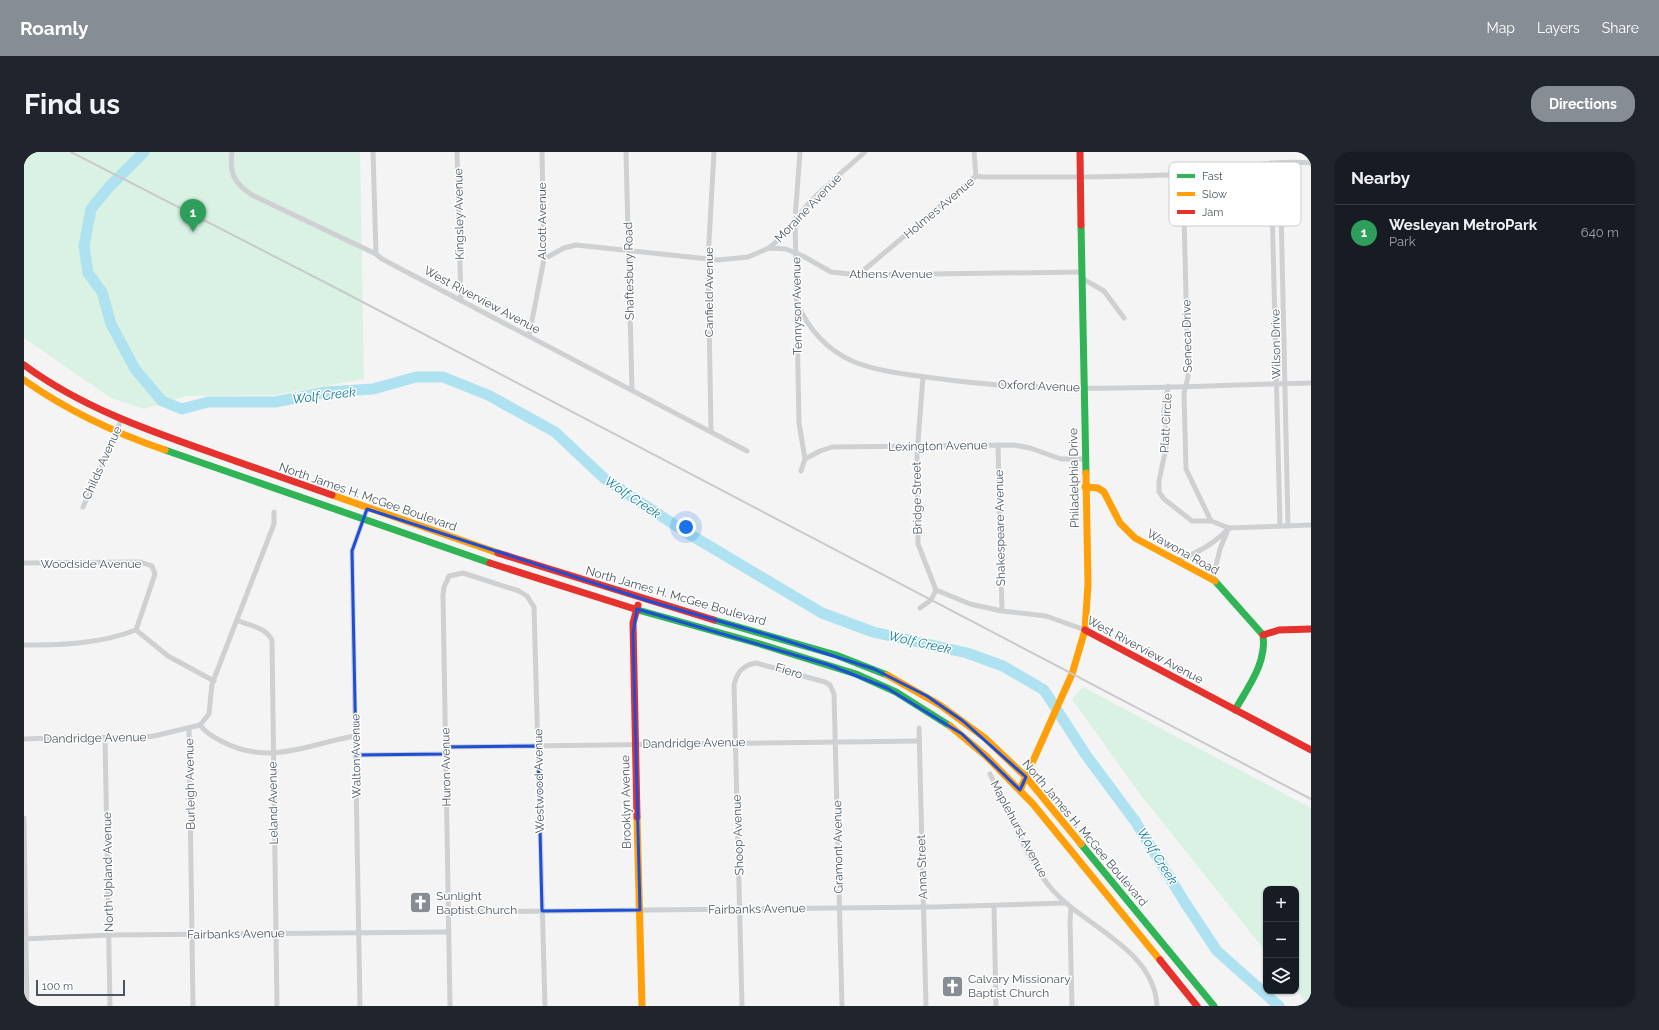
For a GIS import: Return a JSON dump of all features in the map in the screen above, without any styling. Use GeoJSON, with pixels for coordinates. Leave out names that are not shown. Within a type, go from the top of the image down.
{"type":"FeatureCollection","features":[{"type":"Feature","properties":{"kind":"main road","name":"Philadelphia Drive"},"geometry":{"type":"LineString","coordinates":[[1020,790],[1039,752],[1072,674],[1085,630],[1088,584],[1084,459],[1080,152]]}},
{"type":"Feature","properties":{"kind":"main road","name":"North James H. McGee Boulevard"},"geometry":{"type":"LineString","coordinates":[[24,365],[61,391],[121,420],[200,450],[225,457],[443,535],[640,598],[836,655],[892,677],[936,702],[963,720],[991,743],[1026,777],[1214,1006]]}},
{"type":"Feature","properties":{"kind":"main road","name":"North James H. McGee Boulevard"},"geometry":{"type":"LineString","coordinates":[[24,380],[60,406],[117,432],[363,520],[505,569],[830,665],[894,690],[943,720],[962,734],[1020,790],[1197,1006]]}},
{"type":"Feature","properties":{"kind":"main road","name":"Wawona Road"},"geometry":{"type":"LineString","coordinates":[[1085,487],[1098,488],[1104,492],[1114,514],[1126,531],[1158,552],[1178,560],[1213,578],[1263,634]]}},
{"type":"Feature","properties":{"kind":"main road","name":"Brooklyn Avenue"},"geometry":{"type":"LineString","coordinates":[[640,598],[633,622],[642,1006]]}},
{"type":"Feature","properties":{"kind":"main road"},"geometry":{"type":"LineString","coordinates":[[1235,710],[1264,654],[1265,643],[1263,634],[1279,630],[1311,629]]}},
{"type":"Feature","properties":{"kind":"main road","name":"West Riverview Avenue"},"geometry":{"type":"LineString","coordinates":[[1085,630],[1311,750]]}},
{"type":"Feature","properties":{"kind":"street","name":"West Riverview Avenue"},"geometry":{"type":"LineString","coordinates":[[232,152],[230,165],[234,178],[243,189],[283,210],[376,254],[382,259],[461,301],[747,451]]}},
{"type":"Feature","properties":{"kind":"street"},"geometry":{"type":"LineString","coordinates":[[373,152],[376,254]]}},
{"type":"Feature","properties":{"kind":"street","name":"Kingsley Avenue"},"geometry":{"type":"LineString","coordinates":[[457,152],[461,301]]}},
{"type":"Feature","properties":{"kind":"street","name":"Alcott Avenue"},"geometry":{"type":"LineString","coordinates":[[529,336],[544,258],[542,152]]}},
{"type":"Feature","properties":{"kind":"street","name":"Shaftesbury Road"},"geometry":{"type":"LineString","coordinates":[[626,152],[632,390]]}},
{"type":"Feature","properties":{"kind":"street","name":"Canfield Avenue"},"geometry":{"type":"LineString","coordinates":[[712,432],[708,259],[714,152]]}},
{"type":"Feature","properties":{"kind":"street","name":"Tennyson Avenue"},"geometry":{"type":"LineString","coordinates":[[800,152],[795,219],[799,423],[805,459]]}},
{"type":"Feature","properties":{"kind":"street","name":"Moraine Avenue"},"geometry":{"type":"LineString","coordinates":[[769,248],[786,233],[795,219],[814,198],[865,152]]}},
{"type":"Feature","properties":{"kind":"street"},"geometry":{"type":"LineString","coordinates":[[974,152],[976,176]]}},
{"type":"Feature","properties":{"kind":"street","name":"Holmes Avenue"},"geometry":{"type":"LineString","coordinates":[[858,275],[976,176],[1080,176],[1096,178],[1169,175]]}},
{"type":"Feature","properties":{"kind":"street","name":"Seneca Drive"},"geometry":{"type":"LineString","coordinates":[[1184,226],[1188,377],[1184,393],[1186,468],[1211,521]]}},
{"type":"Feature","properties":{"kind":"street","name":"Wilson Drive"},"geometry":{"type":"LineString","coordinates":[[1273,226],[1280,526]]}},
{"type":"Feature","properties":{"kind":"street","name":"Wilson Drive"},"geometry":{"type":"LineString","coordinates":[[1281,226],[1288,526]]}},
{"type":"Feature","properties":{"kind":"street","name":"Athens Avenue"},"geometry":{"type":"LineString","coordinates":[[544,258],[564,248],[576,245],[708,259],[738,259],[769,248],[786,248],[832,272],[858,275],[1082,276]]}},
{"type":"Feature","properties":{"kind":"street"},"geometry":{"type":"LineString","coordinates":[[1082,276],[1104,291],[1124,318]]}},
{"type":"Feature","properties":{"kind":"street","name":"Oxford Avenue"},"geometry":{"type":"LineString","coordinates":[[797,303],[804,318],[817,335],[839,354],[864,365],[923,377],[1008,386],[1083,388],[1311,383]]}},
{"type":"Feature","properties":{"kind":"street","name":"Bridge Street"},"geometry":{"type":"LineString","coordinates":[[923,377],[918,446],[918,544],[936,590]]}},
{"type":"Feature","properties":{"kind":"street","name":"Platt Circle"},"geometry":{"type":"LineString","coordinates":[[1168,386],[1164,412],[1167,443],[1159,481],[1159,492],[1164,499],[1192,521],[1211,521]]}},
{"type":"Feature","properties":{"kind":"street","name":"Childs Avenue"},"geometry":{"type":"LineString","coordinates":[[83,507],[121,420]]}},
{"type":"Feature","properties":{"kind":"street","name":"Lexington Avenue"},"geometry":{"type":"LineString","coordinates":[[805,459],[820,451],[832,447],[998,445],[1030,448],[1061,459],[1084,459]]}},
{"type":"Feature","properties":{"kind":"street","name":"Shakespeare Avenue"},"geometry":{"type":"LineString","coordinates":[[998,445],[1002,611]]}},
{"type":"Feature","properties":{"kind":"street"},"geometry":{"type":"LineString","coordinates":[[802,471],[805,459]]}},
{"type":"Feature","properties":{"kind":"street","name":"Walton Avenue"},"geometry":{"type":"LineString","coordinates":[[360,1006],[352,552],[367,509]]}},
{"type":"Feature","properties":{"kind":"street","name":"Burleigh Avenue"},"geometry":{"type":"LineString","coordinates":[[193,1006],[189,728],[200,725],[210,710],[212,684],[274,524],[274,512]]}},
{"type":"Feature","properties":{"kind":"street"},"geometry":{"type":"LineString","coordinates":[[1211,521],[1229,528],[1311,525]]}},
{"type":"Feature","properties":{"kind":"street"},"geometry":{"type":"LineString","coordinates":[[1178,560],[1209,546],[1219,539],[1229,528]]}},
{"type":"Feature","properties":{"kind":"street"},"geometry":{"type":"LineString","coordinates":[[1213,578],[1220,549],[1229,528]]}},
{"type":"Feature","properties":{"kind":"street","name":"Woodside Avenue"},"geometry":{"type":"LineString","coordinates":[[24,563],[140,562],[152,566],[154,571],[154,580],[136,630]]}},
{"type":"Feature","properties":{"kind":"street","name":"Huron Avenue"},"geometry":{"type":"LineString","coordinates":[[450,1006],[445,754],[444,587],[449,576],[460,572],[493,582]]}},
{"type":"Feature","properties":{"kind":"street","name":"Westwood Avenue"},"geometry":{"type":"LineString","coordinates":[[493,582],[523,593],[527,596],[534,607],[545,1006]]}},
{"type":"Feature","properties":{"kind":"street","name":"West Riverview Avenue"},"geometry":{"type":"LineString","coordinates":[[936,590],[970,604],[1002,611],[1046,616],[1085,630]]}},
{"type":"Feature","properties":{"kind":"street"},"geometry":{"type":"LineString","coordinates":[[920,608],[931,600],[936,590]]}},
{"type":"Feature","properties":{"kind":"street","name":"Leland Avenue"},"geometry":{"type":"LineString","coordinates":[[237,620],[263,630],[268,633],[272,641],[272,754],[277,1006]]}},
{"type":"Feature","properties":{"kind":"street"},"geometry":{"type":"LineString","coordinates":[[24,645],[85,643],[109,639],[136,630],[168,656],[214,681]]}},
{"type":"Feature","properties":{"kind":"street","name":"Fiero"},"geometry":{"type":"LineString","coordinates":[[744,667],[751,664],[761,663],[825,682],[832,688]]}},
{"type":"Feature","properties":{"kind":"street","name":"Shoop Avenue"},"geometry":{"type":"LineString","coordinates":[[742,1006],[734,685],[737,675],[744,667]]}},
{"type":"Feature","properties":{"kind":"street","name":"Gramont Avenue"},"geometry":{"type":"LineString","coordinates":[[832,688],[834,694],[836,742],[842,1006]]}},
{"type":"Feature","properties":{"kind":"street"},"geometry":{"type":"LineString","coordinates":[[200,725],[205,732],[233,747],[272,754],[355,736]]}},
{"type":"Feature","properties":{"kind":"street","name":"Dandridge Avenue"},"geometry":{"type":"LineString","coordinates":[[24,740],[146,738],[189,728]]}},
{"type":"Feature","properties":{"kind":"street","name":"Anna Street"},"geometry":{"type":"LineString","coordinates":[[919,728],[926,1006]]}},
{"type":"Feature","properties":{"kind":"street","name":"North Upland Avenue"},"geometry":{"type":"LineString","coordinates":[[105,738],[110,1006]]}},
{"type":"Feature","properties":{"kind":"street","name":"Dandridge Avenue"},"geometry":{"type":"LineString","coordinates":[[445,747],[919,741]]}},
{"type":"Feature","properties":{"kind":"street"},"geometry":{"type":"LineString","coordinates":[[356,755],[445,754]]}},
{"type":"Feature","properties":{"kind":"street","name":"Maplehurst Avenue"},"geometry":{"type":"LineString","coordinates":[[990,774],[1035,863],[1049,886],[1065,903],[1134,957],[1141,965],[1151,982],[1157,1006]]}},
{"type":"Feature","properties":{"kind":"street"},"geometry":{"type":"LineString","coordinates":[[24,818],[27,1006]]}},
{"type":"Feature","properties":{"kind":"street","name":"Fairbanks Avenue"},"geometry":{"type":"LineString","coordinates":[[448,912],[994,906],[1065,903]]}},
{"type":"Feature","properties":{"kind":"street"},"geometry":{"type":"LineString","coordinates":[[994,906],[996,1006]]}},
{"type":"Feature","properties":{"kind":"street"},"geometry":{"type":"LineString","coordinates":[[1072,908],[1070,921],[1072,1006]]}},
{"type":"Feature","properties":{"kind":"street","name":"Fairbanks Avenue"},"geometry":{"type":"LineString","coordinates":[[25,938],[109,935],[449,932]]}},
{"type":"Feature","properties":{"kind":"highlighted area"},"geometry":{"type":"Polygon","coordinates":[[[367,509],[649,601],[775,637],[874,669],[927,696],[963,721],[1026,777],[1020,790],[962,734],[887,688],[829,665],[637,609],[633,633],[640,910],[542,911],[538,746],[445,747],[445,754],[356,755],[352,551],[367,509]]]}},
{"type":"Feature","properties":{"kind":"green space"},"geometry":{"type":"Polygon","coordinates":[[[24,152],[360,152],[364,379],[274,395],[187,396],[144,409],[111,398],[24,338],[24,152]]]}},
{"type":"Feature","properties":{"kind":"green space"},"geometry":{"type":"Polygon","coordinates":[[[1083,687],[1311,808],[1311,1006],[1309,1006],[1299,994],[1299,886],[1263,886],[1263,948],[1140,794],[1072,699],[1083,687]]]}},
{"type":"Feature","properties":{"kind":"waterway","name":"Wolf Creek"},"geometry":{"type":"LineString","coordinates":[[144,152],[109,187],[91,209],[84,246],[88,273],[102,292],[111,324],[135,369],[162,401],[182,409],[208,402],[275,402],[326,392],[373,389],[416,377],[443,377],[488,395],[555,432],[605,479],[684,531],[822,613],[873,632],[967,653],[1003,666],[1044,690],[1086,755],[1135,821],[1184,901],[1217,951],[1279,1006]]}},
{"type":"Feature","properties":{"kind":"railway"},"geometry":{"type":"LineString","coordinates":[[71,152],[334,287],[1311,799]]}},
{"type":"Feature","properties":{"kind":"traffic: fast"},"geometry":{"type":"LineString","coordinates":[[1081,225],[1086,473]]}},
{"type":"Feature","properties":{"kind":"traffic: fast"},"geometry":{"type":"LineString","coordinates":[[165,450],[490,563]]}},
{"type":"Feature","properties":{"kind":"traffic: fast"},"geometry":{"type":"LineString","coordinates":[[1215,581],[1263,635],[1262,655],[1259,665],[1251,684],[1235,710]]}},
{"type":"Feature","properties":{"kind":"traffic: fast"},"geometry":{"type":"LineString","coordinates":[[638,610],[760,644],[856,674],[896,692],[950,726]]}},
{"type":"Feature","properties":{"kind":"traffic: fast"},"geometry":{"type":"LineString","coordinates":[[714,620],[836,655],[887,675]]}},
{"type":"Feature","properties":{"kind":"traffic: fast"},"geometry":{"type":"LineString","coordinates":[[1081,844],[1214,1006]]}},
{"type":"Feature","properties":{"kind":"traffic: slow"},"geometry":{"type":"LineString","coordinates":[[24,380],[58,402],[110,429],[165,450]]}},
{"type":"Feature","properties":{"kind":"traffic: slow"},"geometry":{"type":"LineString","coordinates":[[1020,790],[1072,674],[1085,630],[1088,584],[1086,473]]}},
{"type":"Feature","properties":{"kind":"traffic: slow"},"geometry":{"type":"LineString","coordinates":[[1085,487],[1098,488],[1104,492],[1120,523],[1135,538],[1215,581]]}},
{"type":"Feature","properties":{"kind":"traffic: slow"},"geometry":{"type":"LineString","coordinates":[[332,495],[498,553]]}},
{"type":"Feature","properties":{"kind":"traffic: slow"},"geometry":{"type":"LineString","coordinates":[[887,675],[940,705],[985,738],[1026,777],[1081,844]]}},
{"type":"Feature","properties":{"kind":"traffic: slow"},"geometry":{"type":"LineString","coordinates":[[950,726],[986,756],[1033,804],[1160,960]]}},
{"type":"Feature","properties":{"kind":"traffic: slow"},"geometry":{"type":"LineString","coordinates":[[637,817],[642,1006]]}},
{"type":"Feature","properties":{"kind":"traffic: jam"},"geometry":{"type":"LineString","coordinates":[[1080,152],[1081,225]]}},
{"type":"Feature","properties":{"kind":"traffic: jam"},"geometry":{"type":"LineString","coordinates":[[24,365],[71,395],[122,419],[332,495]]}},
{"type":"Feature","properties":{"kind":"traffic: jam"},"geometry":{"type":"LineString","coordinates":[[498,553],[714,620]]}},
{"type":"Feature","properties":{"kind":"traffic: jam"},"geometry":{"type":"LineString","coordinates":[[490,563],[638,610]]}},
{"type":"Feature","properties":{"kind":"traffic: jam"},"geometry":{"type":"LineString","coordinates":[[637,817],[633,623],[638,605]]}},
{"type":"Feature","properties":{"kind":"traffic: jam"},"geometry":{"type":"LineString","coordinates":[[1263,635],[1279,630],[1311,629]]}},
{"type":"Feature","properties":{"kind":"traffic: jam"},"geometry":{"type":"LineString","coordinates":[[1085,630],[1311,750]]}},
{"type":"Feature","properties":{"kind":"traffic: jam"},"geometry":{"type":"LineString","coordinates":[[1160,960],[1197,1006]]}},
{"type":"Feature","properties":{"kind":"place","name":"Wesleyan MetroPark"},"geometry":{"type":"Point","coordinates":[193,232]}},
{"type":"Feature","properties":{"kind":"place","name":"Sunlight Baptist Church"},"geometry":{"type":"Point","coordinates":[421,903]}},
{"type":"Feature","properties":{"kind":"place","name":"Calvary Missionary Baptist Church"},"geometry":{"type":"Point","coordinates":[952,986]}}]}
